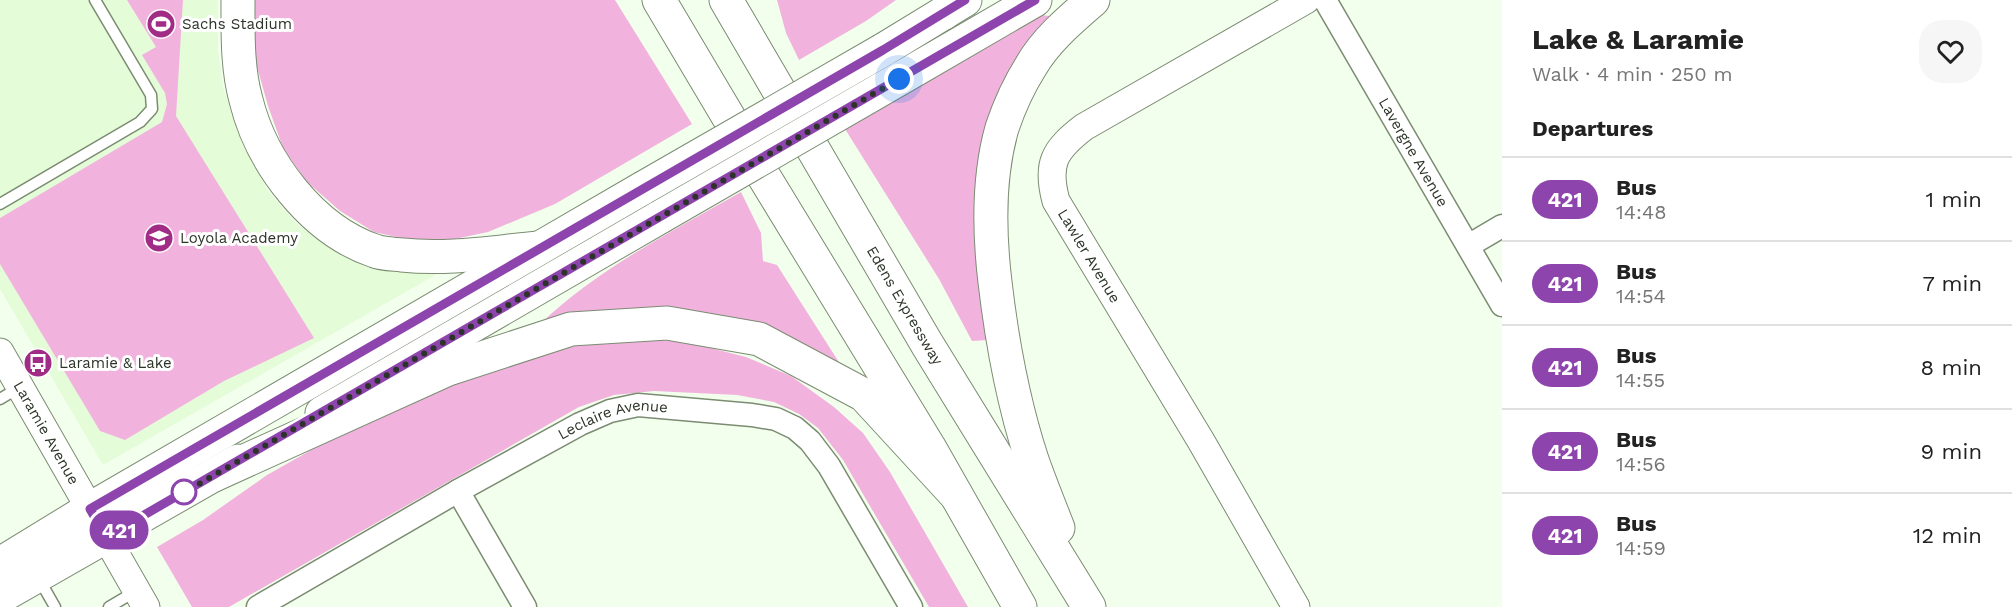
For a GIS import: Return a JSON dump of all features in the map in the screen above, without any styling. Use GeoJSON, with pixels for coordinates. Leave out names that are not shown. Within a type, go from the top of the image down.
{"type":"FeatureCollection","features":[{"type":"Feature","properties":{"kind":"main road"},"geometry":{"type":"LineString","coordinates":[[238,0],[238,55],[245,99],[257,135],[276,168],[298,198],[321,218],[347,238],[376,251],[446,257],[539,248]]}},
{"type":"Feature","properties":{"kind":"main road"},"geometry":{"type":"LineString","coordinates":[[659,0],[956,495],[1020,607]]}},
{"type":"Feature","properties":{"kind":"main road","name":"Edens Expressway"},"geometry":{"type":"LineString","coordinates":[[726,0],[927,344],[1086,602]]}},
{"type":"Feature","properties":{"kind":"main road"},"geometry":{"type":"LineString","coordinates":[[738,0],[756,52]]}},
{"type":"Feature","properties":{"kind":"main road"},"geometry":{"type":"LineString","coordinates":[[0,597],[1035,0]]}},
{"type":"Feature","properties":{"kind":"main road"},"geometry":{"type":"LineString","coordinates":[[1086,602],[1032,458],[1013,393],[1002,335],[990,238],[996,162],[1002,129],[1015,96],[1032,64],[1054,34],[1092,0]]}},
{"type":"Feature","properties":{"kind":"main road"},"geometry":{"type":"LineString","coordinates":[[0,564],[90,509],[883,50],[955,4]]}},
{"type":"Feature","properties":{"kind":"main road"},"geometry":{"type":"LineString","coordinates":[[214,475],[448,369],[570,329],[667,323],[759,339],[864,395],[956,495]]}},
{"type":"Feature","properties":{"kind":"street","name":"Lawler Avenue"},"geometry":{"type":"LineString","coordinates":[[1296,607],[1201,441],[1056,201],[1052,185],[1052,170],[1054,158],[1060,147],[1084,127],[1306,0]]}},
{"type":"Feature","properties":{"kind":"street","name":"Lavergne Avenue"},"geometry":{"type":"LineString","coordinates":[[1325,0],[1502,304]]}},
{"type":"Feature","properties":{"kind":"street"},"geometry":{"type":"LineString","coordinates":[[1468,246],[1502,226]]}},
{"type":"Feature","properties":{"kind":"street","name":"Laramie Avenue"},"geometry":{"type":"LineString","coordinates":[[0,352],[10,393],[90,509],[141,599]]}},
{"type":"Feature","properties":{"kind":"street","name":"Leclaire Avenue"},"geometry":{"type":"LineString","coordinates":[[258,607],[580,424],[610,411],[638,405],[753,414],[776,419],[795,428],[810,441],[829,466],[911,607]]}},
{"type":"Feature","properties":{"kind":"street"},"geometry":{"type":"LineString","coordinates":[[458,492],[525,607]]}},
{"type":"Feature","properties":{"kind":"lane"},"geometry":{"type":"LineString","coordinates":[[0,204],[140,122],[152,109],[151,95],[95,0]]}},
{"type":"Feature","properties":{"kind":"lane"},"geometry":{"type":"LineString","coordinates":[[37,576],[53,606]]}},
{"type":"Feature","properties":{"kind":"lane"},"geometry":{"type":"LineString","coordinates":[[109,607],[141,599]]}},
{"type":"Feature","properties":{"kind":"shaded area","name":"Loyola Academy"},"geometry":{"type":"Polygon","coordinates":[[[0,0],[218,0],[218,49],[223,87],[241,140],[268,191],[298,225],[338,251],[372,264],[437,274],[103,465],[0,289],[0,0]]]}},
{"type":"Feature","properties":{"kind":"shaded area"},"geometry":{"type":"Polygon","coordinates":[[[127,0],[183,0],[176,116],[314,338],[224,381],[125,440],[100,431],[0,264],[0,218],[162,122],[167,104],[165,93],[142,55],[156,47],[127,0]]]}},
{"type":"Feature","properties":{"kind":"shaded area"},"geometry":{"type":"Polygon","coordinates":[[[252,0],[615,0],[692,124],[555,204],[488,232],[450,240],[414,241],[374,232],[340,211],[306,181],[283,148],[256,63],[252,0]]]}},
{"type":"Feature","properties":{"kind":"shaded area"},"geometry":{"type":"Polygon","coordinates":[[[777,0],[896,0],[866,21],[799,60],[786,33],[777,0]]]}},
{"type":"Feature","properties":{"kind":"shaded area"},"geometry":{"type":"Polygon","coordinates":[[[1040,15],[1050,16],[977,244],[980,295],[989,340],[972,341],[939,279],[845,129],[1040,15]]]}},
{"type":"Feature","properties":{"kind":"shaded area"},"geometry":{"type":"Polygon","coordinates":[[[741,192],[761,233],[763,261],[777,265],[842,367],[692,313],[651,307],[644,313],[540,324],[586,285],[611,268],[741,192]]]}},
{"type":"Feature","properties":{"kind":"shaded area"},"geometry":{"type":"Polygon","coordinates":[[[635,338],[687,342],[746,357],[791,376],[834,407],[863,433],[890,472],[968,607],[929,607],[843,460],[818,428],[799,414],[774,402],[737,395],[654,391],[614,395],[579,407],[229,607],[192,607],[157,547],[203,520],[267,475],[366,419],[492,368],[581,342],[635,338]]]}},
{"type":"Feature","properties":{"kind":"bus line","name":"421"},"geometry":{"type":"LineString","coordinates":[[965,0],[883,50],[90,509],[106,537],[1035,0]]}},
{"type":"Feature","properties":{"kind":"place","name":"Sachs Stadium"},"geometry":{"type":"Point","coordinates":[161,24]}},
{"type":"Feature","properties":{"kind":"place","name":"Loyola Academy"},"geometry":{"type":"Point","coordinates":[159,238]}},
{"type":"Feature","properties":{"kind":"place","name":"Laramie & Lake"},"geometry":{"type":"Point","coordinates":[38,363]}},
{"type":"Feature","properties":{"kind":"route"},"geometry":{"type":"LineString","coordinates":[[184,492],[178,496],[899,79]]}}]}
